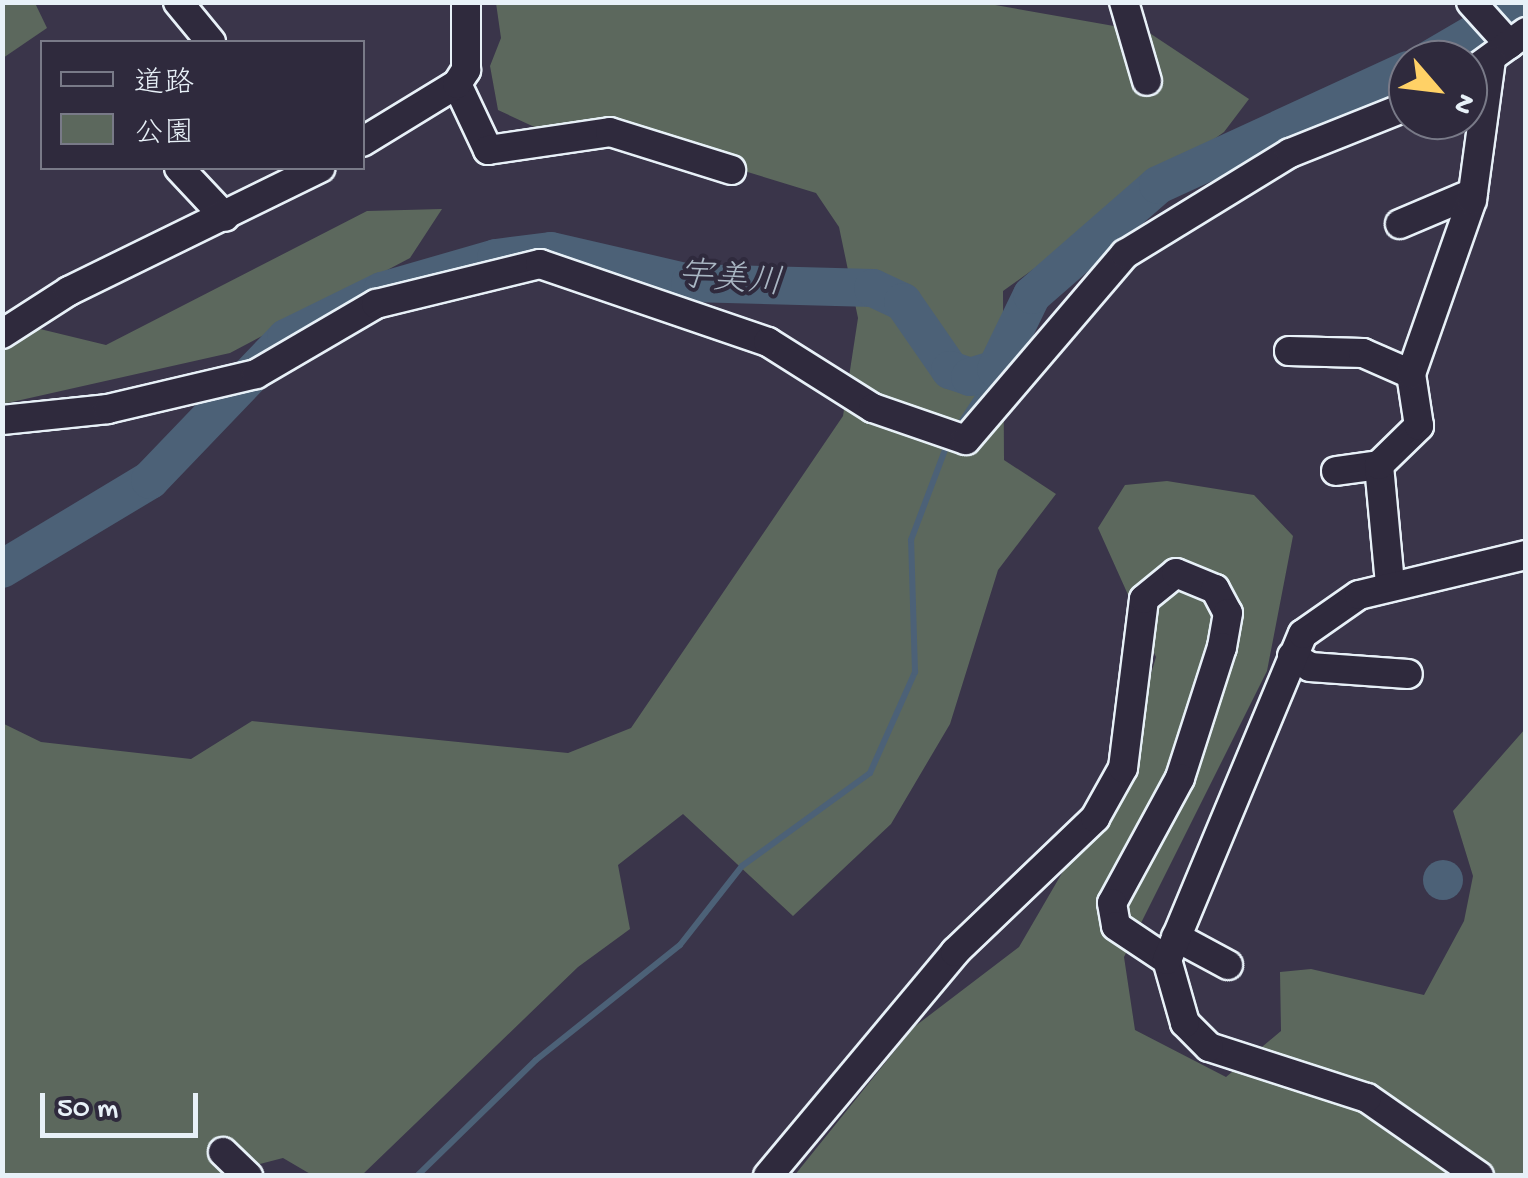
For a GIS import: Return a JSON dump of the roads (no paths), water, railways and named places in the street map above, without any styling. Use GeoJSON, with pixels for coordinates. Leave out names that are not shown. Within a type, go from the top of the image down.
{"type":"FeatureCollection","features":[{"type":"Feature","properties":{"kind":"street"},"geometry":{"type":"LineString","coordinates":[[178,2],[209,40]]}},
{"type":"Feature","properties":{"kind":"street"},"geometry":{"type":"LineString","coordinates":[[365,140],[458,84],[466,70],[466,2]]}},
{"type":"Feature","properties":{"kind":"street"},"geometry":{"type":"LineString","coordinates":[[1124,2],[1147,80]]}},
{"type":"Feature","properties":{"kind":"street"},"geometry":{"type":"LineString","coordinates":[[1336,472],[1379,465],[1419,426],[1412,374],[1473,194],[1506,46],[1475,6]]}},
{"type":"Feature","properties":{"kind":"street"},"geometry":{"type":"LineString","coordinates":[[458,84],[488,150],[610,132],[731,170]]}},
{"type":"Feature","properties":{"kind":"street"},"geometry":{"type":"LineString","coordinates":[[2,420],[108,409],[256,374],[376,304],[540,264],[768,342],[873,408],[966,440],[1125,254],[1290,153],[1388,114]]}},
{"type":"Feature","properties":{"kind":"street"},"geometry":{"type":"LineString","coordinates":[[181,170],[225,218]]}},
{"type":"Feature","properties":{"kind":"street"},"geometry":{"type":"LineString","coordinates":[[2,334],[69,291],[225,218],[312,170]]}},
{"type":"Feature","properties":{"kind":"street"},"geometry":{"type":"LineString","coordinates":[[1400,224],[1473,194]]}},
{"type":"Feature","properties":{"kind":"street"},"geometry":{"type":"LineString","coordinates":[[1289,351],[1363,353],[1412,374]]}},
{"type":"Feature","properties":{"kind":"street"},"geometry":{"type":"LineString","coordinates":[[1379,465],[1390,584]]}},
{"type":"Feature","properties":{"kind":"street"},"geometry":{"type":"LineString","coordinates":[[1478,1176],[1367,1098],[1209,1047],[1185,1023],[1172,948],[1292,656],[1326,611],[1390,584],[1526,554]]}},
{"type":"Feature","properties":{"kind":"street"},"geometry":{"type":"LineString","coordinates":[[768,1176],[955,952],[1095,818],[1123,768],[1144,599],[1176,573],[1216,589],[1228,614],[1222,648],[1180,778],[1112,902],[1116,926],[1228,965]]}},
{"type":"Feature","properties":{"kind":"street"},"geometry":{"type":"LineString","coordinates":[[1292,656],[1310,667],[1408,674]]}},
{"type":"Feature","properties":{"kind":"street"},"geometry":{"type":"LineString","coordinates":[[223,1152],[248,1176]]}},
{"type":"Feature","properties":{"kind":"water"},"geometry":{"type":"Polygon","coordinates":[[[1443,860],[1457,866],[1463,880],[1457,894],[1443,900],[1429,894],[1423,880],[1429,866],[1443,860]]]}},
{"type":"Feature","properties":{"kind":"waterway","name":"宇美川"},"geometry":{"type":"LineString","coordinates":[[1463,40],[1526,3]]}},
{"type":"Feature","properties":{"kind":"waterway","name":"宇美川"},"geometry":{"type":"LineString","coordinates":[[2,569],[150,480],[286,338],[382,291],[496,258],[551,251],[690,283],[873,288],[903,302],[950,370],[970,377],[996,369],[1032,295],[1158,185],[1388,79]]}},
{"type":"Feature","properties":{"kind":"waterway"},"geometry":{"type":"LineString","coordinates":[[958,427],[996,369]]}},
{"type":"Feature","properties":{"kind":"waterway"},"geometry":{"type":"LineString","coordinates":[[417,1176],[536,1060],[680,945],[742,866],[870,773],[915,672],[911,540],[948,442]]}}]}
